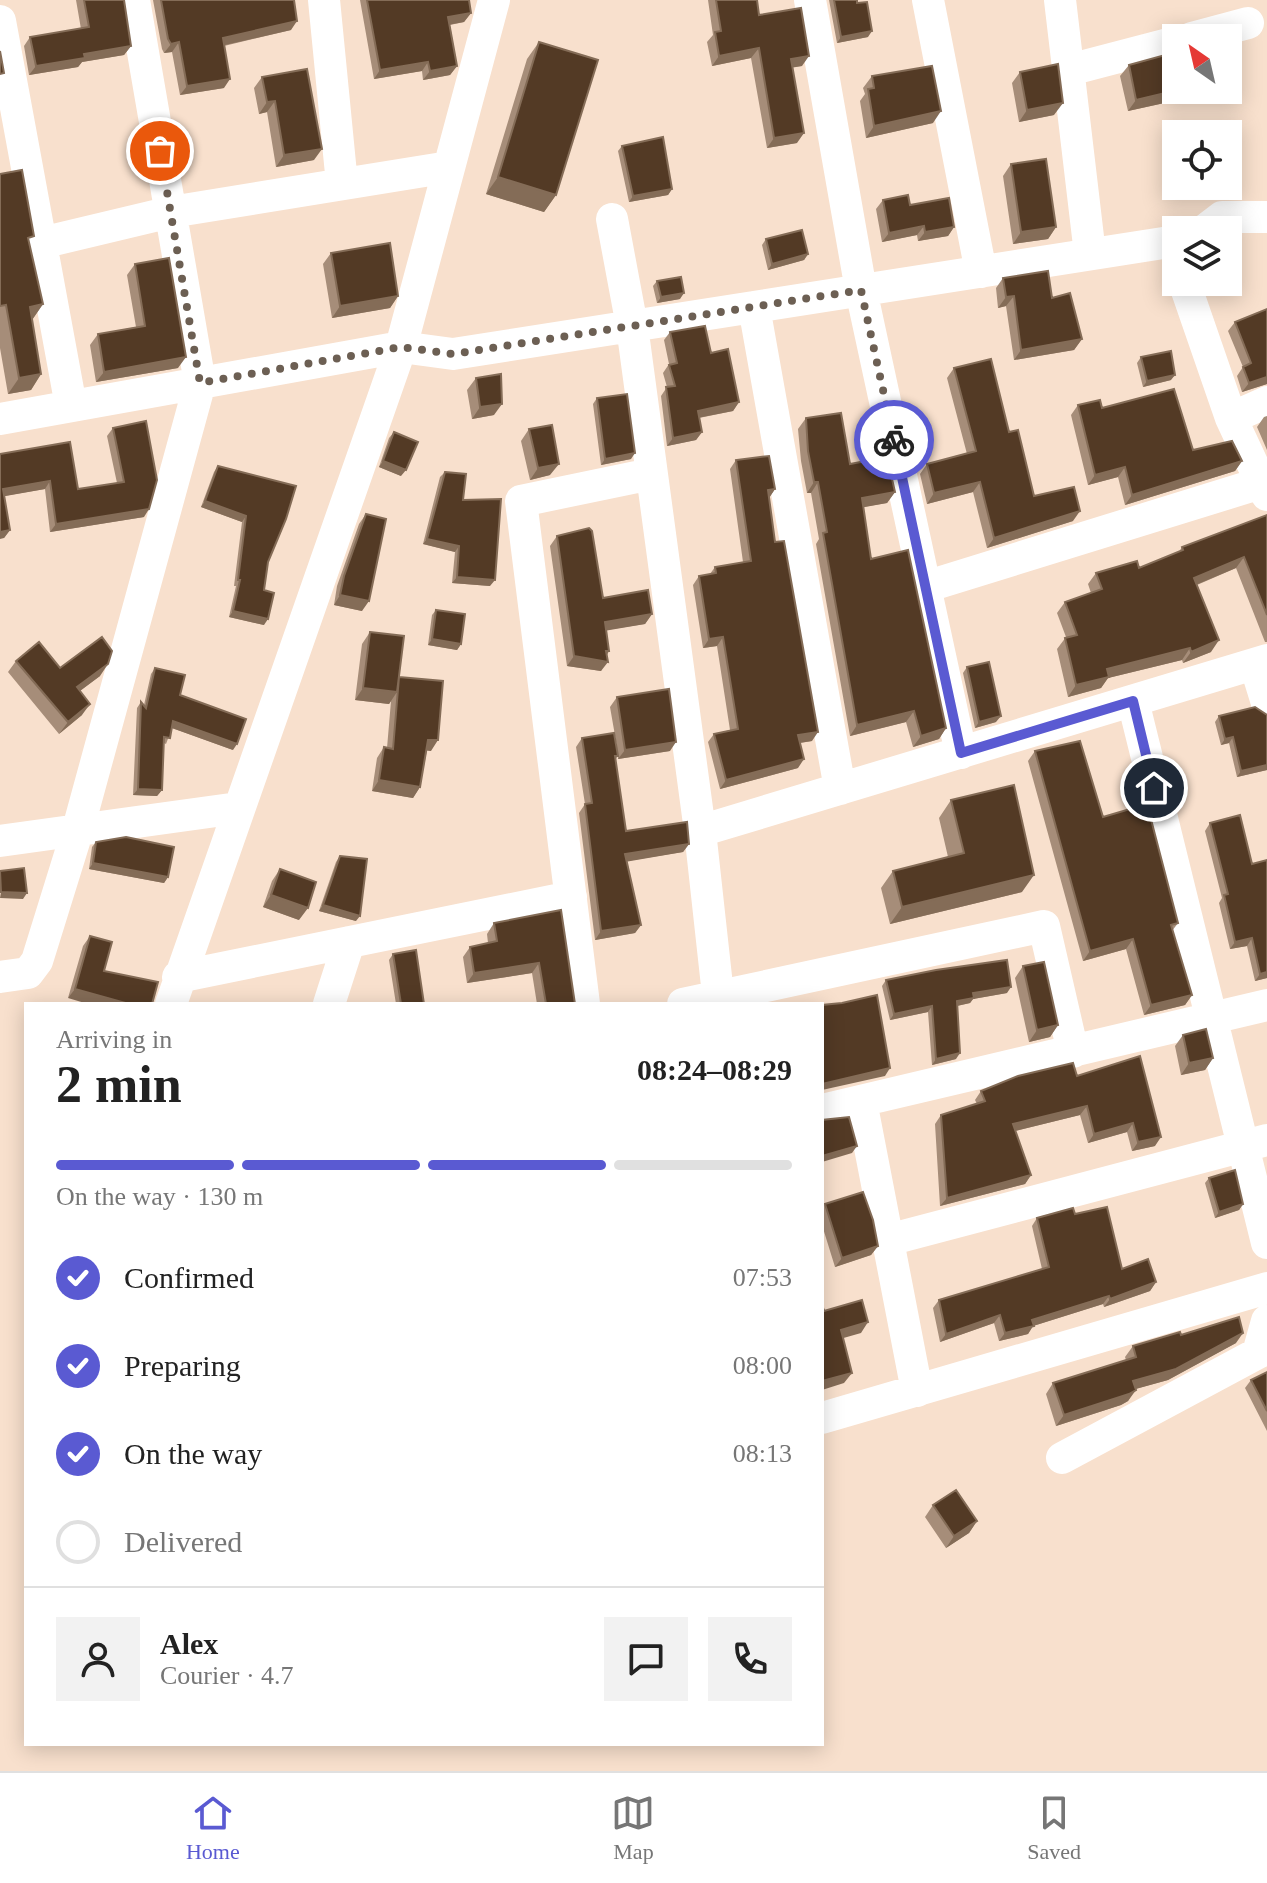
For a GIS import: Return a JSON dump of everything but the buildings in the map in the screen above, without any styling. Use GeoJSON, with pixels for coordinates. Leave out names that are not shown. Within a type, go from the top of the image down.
{"type":"FeatureCollection","features":[{"type":"Feature","properties":{"kind":"street"},"geometry":{"type":"LineString","coordinates":[[0,977],[28,973],[37,961],[78,829],[200,383],[134,0]]}},
{"type":"Feature","properties":{"kind":"street"},"geometry":{"type":"LineString","coordinates":[[324,0],[342,184]]}},
{"type":"Feature","properties":{"kind":"street"},"geometry":{"type":"LineString","coordinates":[[175,991],[401,347],[494,0]]}},
{"type":"Feature","properties":{"kind":"street"},"geometry":{"type":"LineString","coordinates":[[810,0],[861,290],[961,753]]}},
{"type":"Feature","properties":{"kind":"street"},"geometry":{"type":"LineString","coordinates":[[928,0],[981,272]]}},
{"type":"Feature","properties":{"kind":"street"},"geometry":{"type":"LineString","coordinates":[[1060,0],[1090,254]]}},
{"type":"Feature","properties":{"kind":"street"},"geometry":{"type":"LineString","coordinates":[[0,21],[71,406]]}},
{"type":"Feature","properties":{"kind":"street"},"geometry":{"type":"LineString","coordinates":[[1242,25],[1248,23]]}},
{"type":"Feature","properties":{"kind":"street"},"geometry":{"type":"LineString","coordinates":[[1069,70],[1162,46]]}},
{"type":"Feature","properties":{"kind":"street"},"geometry":{"type":"LineString","coordinates":[[41,243],[171,212],[449,167]]}},
{"type":"Feature","properties":{"kind":"street"},"geometry":{"type":"LineString","coordinates":[[1242,217],[1267,217]]}},
{"type":"Feature","properties":{"kind":"street"},"geometry":{"type":"LineString","coordinates":[[612,219],[632,326],[700,831],[718,1000],[1044,926],[1073,1052]]}},
{"type":"Feature","properties":{"kind":"street"},"geometry":{"type":"LineString","coordinates":[[0,419],[401,347],[453,354],[1090,254],[1162,248]]}},
{"type":"Feature","properties":{"kind":"street"},"geometry":{"type":"LineString","coordinates":[[925,587],[1264,489],[1231,418],[1189,296]]}},
{"type":"Feature","properties":{"kind":"street"},"geometry":{"type":"LineString","coordinates":[[754,307],[840,789]]}},
{"type":"Feature","properties":{"kind":"street"},"geometry":{"type":"LineString","coordinates":[[1231,418],[1267,402]]}},
{"type":"Feature","properties":{"kind":"street"},"geometry":{"type":"LineString","coordinates":[[584,1002],[521,501],[651,474]]}},
{"type":"Feature","properties":{"kind":"street"},"geometry":{"type":"LineString","coordinates":[[700,831],[1261,662],[1267,703]]}},
{"type":"Feature","properties":{"kind":"street"},"geometry":{"type":"LineString","coordinates":[[1133,701],[1212,1019],[1255,1143],[1267,1243]]}},
{"type":"Feature","properties":{"kind":"street"},"geometry":{"type":"LineString","coordinates":[[1,834],[78,829],[238,808]]}},
{"type":"Feature","properties":{"kind":"street"},"geometry":{"type":"LineString","coordinates":[[175,991],[349,942],[571,897]]}},
{"type":"Feature","properties":{"kind":"street"},"geometry":{"type":"LineString","coordinates":[[330,1002],[349,942]]}},
{"type":"Feature","properties":{"kind":"street"},"geometry":{"type":"LineString","coordinates":[[824,1110],[1267,1005]]}},
{"type":"Feature","properties":{"kind":"street"},"geometry":{"type":"LineString","coordinates":[[861,1101],[917,1391]]}},
{"type":"Feature","properties":{"kind":"street"},"geometry":{"type":"LineString","coordinates":[[888,1240],[1255,1143]]}},
{"type":"Feature","properties":{"kind":"street"},"geometry":{"type":"LineString","coordinates":[[824,1417],[1267,1288]]}},
{"type":"Feature","properties":{"kind":"street"},"geometry":{"type":"LineString","coordinates":[[1062,1458],[1258,1353],[1267,1321]]}},
{"type":"Feature","properties":{"kind":"way so far"},"geometry":{"type":"LineString","coordinates":[[160,151],[200,383],[401,347],[453,354],[861,290],[894,440]]}},
{"type":"Feature","properties":{"kind":"route"},"geometry":{"type":"LineString","coordinates":[[894,440],[961,753],[1133,701],[1154,788]]}}]}
